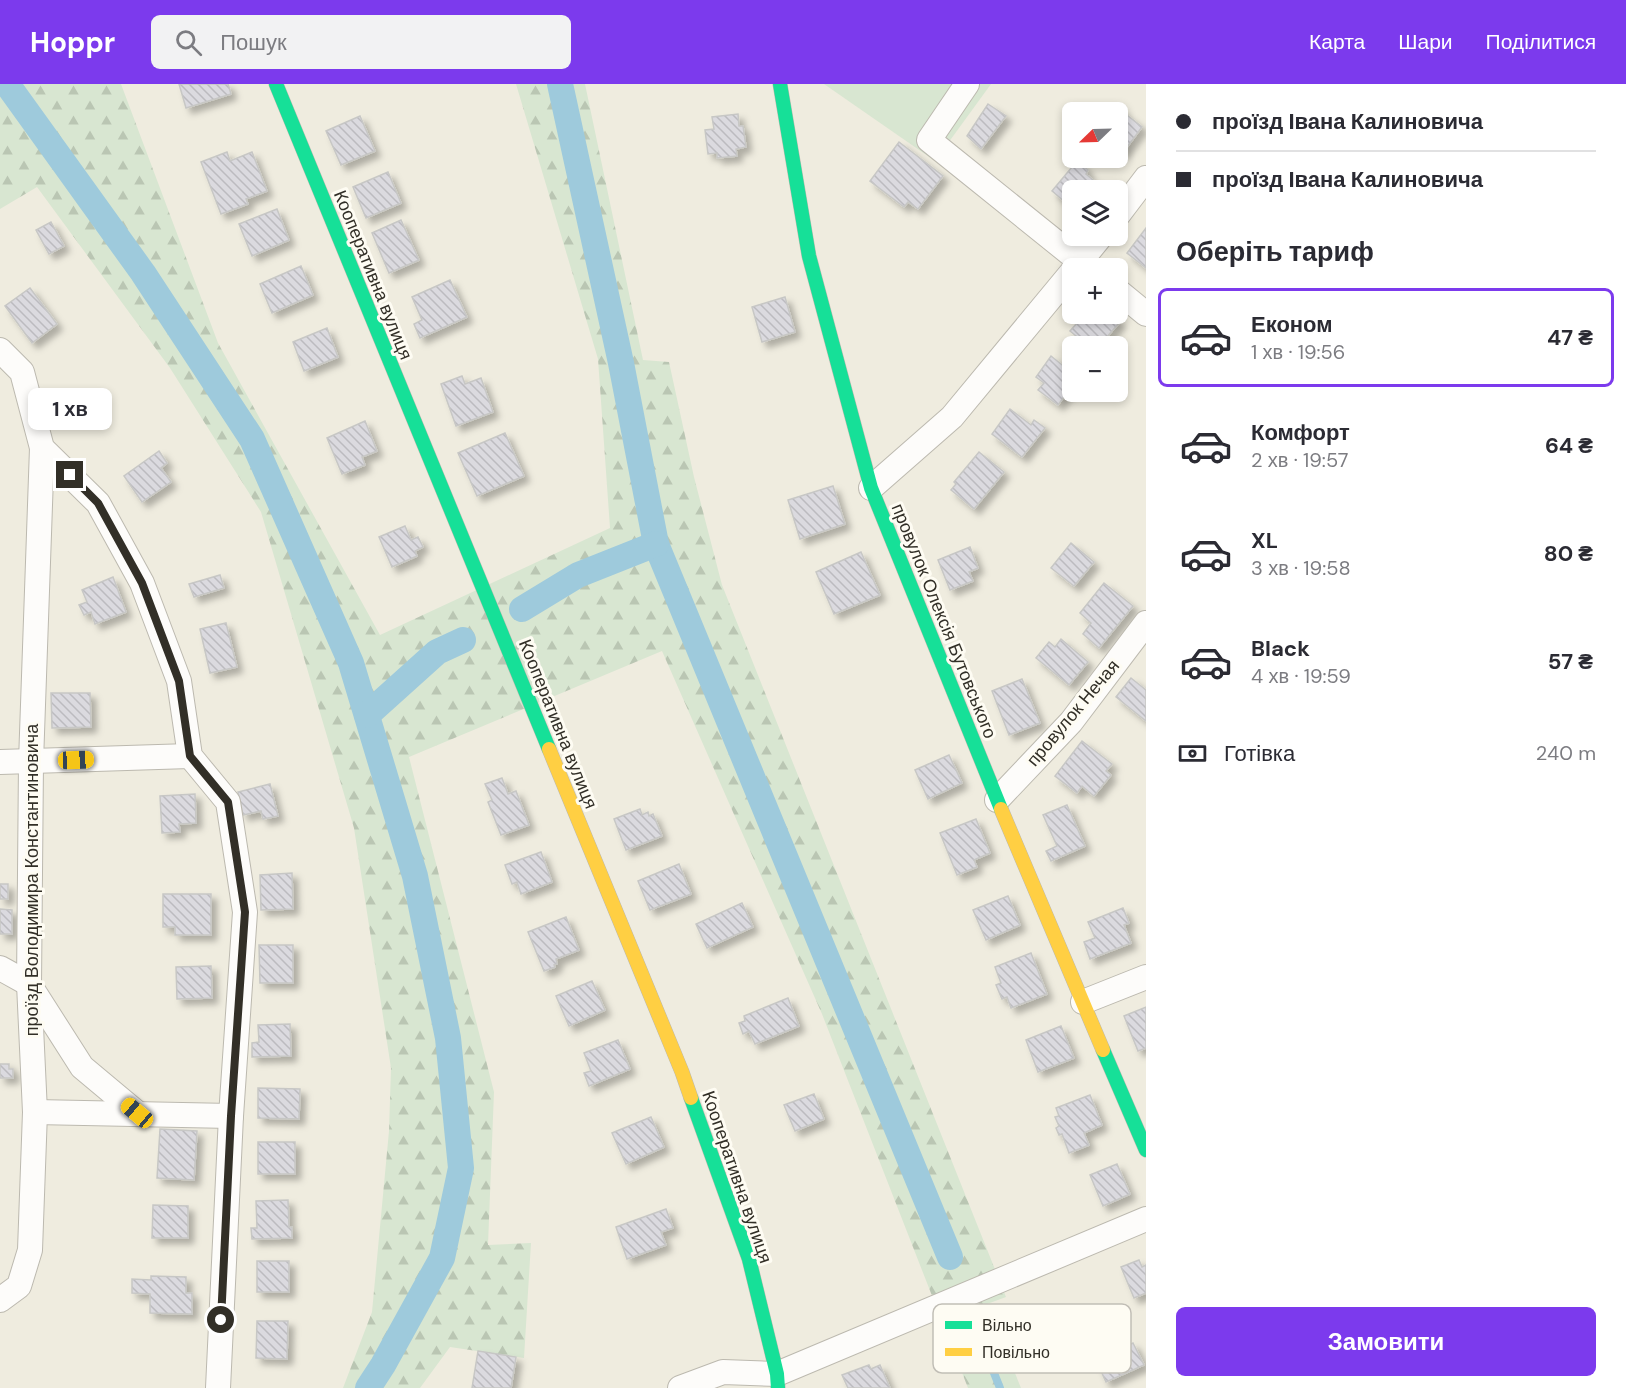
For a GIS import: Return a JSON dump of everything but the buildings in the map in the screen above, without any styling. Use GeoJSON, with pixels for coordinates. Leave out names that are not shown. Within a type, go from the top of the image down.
{"type":"FeatureCollection","features":[{"type":"Feature","properties":{"kind":"street","name":"Кооперативна вулиця"},"geometry":{"type":"LineString","coordinates":[[276,84],[682,1072],[749,1259],[780,1383]]}},
{"type":"Feature","properties":{"kind":"street","name":"провулок Олексія Бутовського"},"geometry":{"type":"LineString","coordinates":[[780,84],[809,256],[871,488],[997,800],[1146,1150]]}},
{"type":"Feature","properties":{"kind":"street"},"geometry":{"type":"LineString","coordinates":[[967,84],[929,140],[1067,258]]}},
{"type":"Feature","properties":{"kind":"street"},"geometry":{"type":"LineString","coordinates":[[1128,202],[1146,178]]}},
{"type":"Feature","properties":{"kind":"street"},"geometry":{"type":"LineString","coordinates":[[871,488],[952,417],[1062,288]]}},
{"type":"Feature","properties":{"kind":"street"},"geometry":{"type":"LineString","coordinates":[[1128,299],[1146,314]]}},
{"type":"Feature","properties":{"kind":"street"},"geometry":{"type":"LineString","coordinates":[[0,350],[22,372],[42,448],[98,503],[142,583],[179,681],[190,756],[228,802],[245,912],[231,1116],[218,1388]]}},
{"type":"Feature","properties":{"kind":"street","name":"проїзд Володимира Константиновича"},"geometry":{"type":"LineString","coordinates":[[0,1300],[19,1286],[30,1250],[34,1112],[29,984],[31,762],[42,448]]}},
{"type":"Feature","properties":{"kind":"street","name":"провулок Нечая"},"geometry":{"type":"LineString","coordinates":[[997,800],[1071,722],[1146,623]]}},
{"type":"Feature","properties":{"kind":"street"},"geometry":{"type":"LineString","coordinates":[[0,762],[190,756]]}},
{"type":"Feature","properties":{"kind":"street"},"geometry":{"type":"LineString","coordinates":[[0,968],[29,984],[82,1067],[137,1113]]}},
{"type":"Feature","properties":{"kind":"street"},"geometry":{"type":"LineString","coordinates":[[1083,1002],[1146,977]]}},
{"type":"Feature","properties":{"kind":"street"},"geometry":{"type":"LineString","coordinates":[[34,1112],[231,1116]]}},
{"type":"Feature","properties":{"kind":"street"},"geometry":{"type":"LineString","coordinates":[[956,1304],[1146,1219]]}},
{"type":"Feature","properties":{"kind":"street"},"geometry":{"type":"LineString","coordinates":[[680,1388],[723,1372],[780,1383],[933,1314]]}},
{"type":"Feature","properties":{"kind":"green space"},"geometry":{"type":"Polygon","coordinates":[[[0,84],[121,84],[218,343],[380,635],[610,528],[598,359],[516,84],[585,84],[643,360],[669,362],[694,477],[722,585],[1006,1297],[987,1304],[935,1304],[822,1014],[662,651],[409,757],[494,1092],[488,1245],[531,1243],[524,1358],[450,1347],[420,1388],[343,1388],[372,1312],[389,1131],[391,1068],[354,828],[261,512],[170,368],[37,187],[0,209],[0,84]]]}},
{"type":"Feature","properties":{"kind":"green space"},"geometry":{"type":"Polygon","coordinates":[[[824,84],[991,84],[935,161],[824,84]]]}},
{"type":"Feature","properties":{"kind":"green space"},"geometry":{"type":"Polygon","coordinates":[[[962,1373],[1015,1373],[1021,1388],[968,1388],[962,1373]]]}},
{"type":"Feature","properties":{"kind":"waterway"},"geometry":{"type":"LineString","coordinates":[[7,84],[143,273],[252,439],[351,663],[415,876],[448,1038],[461,1168],[442,1258],[368,1388]]}},
{"type":"Feature","properties":{"kind":"waterway"},"geometry":{"type":"LineString","coordinates":[[560,84],[621,363],[656,544],[950,1257]]}},
{"type":"Feature","properties":{"kind":"waterway"},"geometry":{"type":"LineString","coordinates":[[522,609],[578,575],[656,544]]}},
{"type":"Feature","properties":{"kind":"waterway"},"geometry":{"type":"LineString","coordinates":[[367,715],[437,652],[463,640]]}},
{"type":"Feature","properties":{"kind":"waterway"},"geometry":{"type":"LineString","coordinates":[[994,1373],[1000,1388]]}},
{"type":"Feature","properties":{"kind":"traffic: fast"},"geometry":{"type":"LineString","coordinates":[[276,84],[549,749]]}},
{"type":"Feature","properties":{"kind":"traffic: fast"},"geometry":{"type":"LineString","coordinates":[[780,84],[809,256],[871,488],[1001,809]]}},
{"type":"Feature","properties":{"kind":"traffic: fast"},"geometry":{"type":"LineString","coordinates":[[1103,1050],[1146,1150]]}},
{"type":"Feature","properties":{"kind":"traffic: fast"},"geometry":{"type":"LineString","coordinates":[[691,1098],[749,1259],[777,1374],[778,1388]]}},
{"type":"Feature","properties":{"kind":"traffic: slow"},"geometry":{"type":"LineString","coordinates":[[549,749],[691,1098]]}},
{"type":"Feature","properties":{"kind":"traffic: slow"},"geometry":{"type":"LineString","coordinates":[[1001,809],[1103,1050]]}},
{"type":"Feature","properties":{"kind":"route"},"geometry":{"type":"LineString","coordinates":[[70,475],[98,503],[142,583],[179,681],[190,756],[228,802],[245,912],[231,1116],[221,1320]]}}]}
